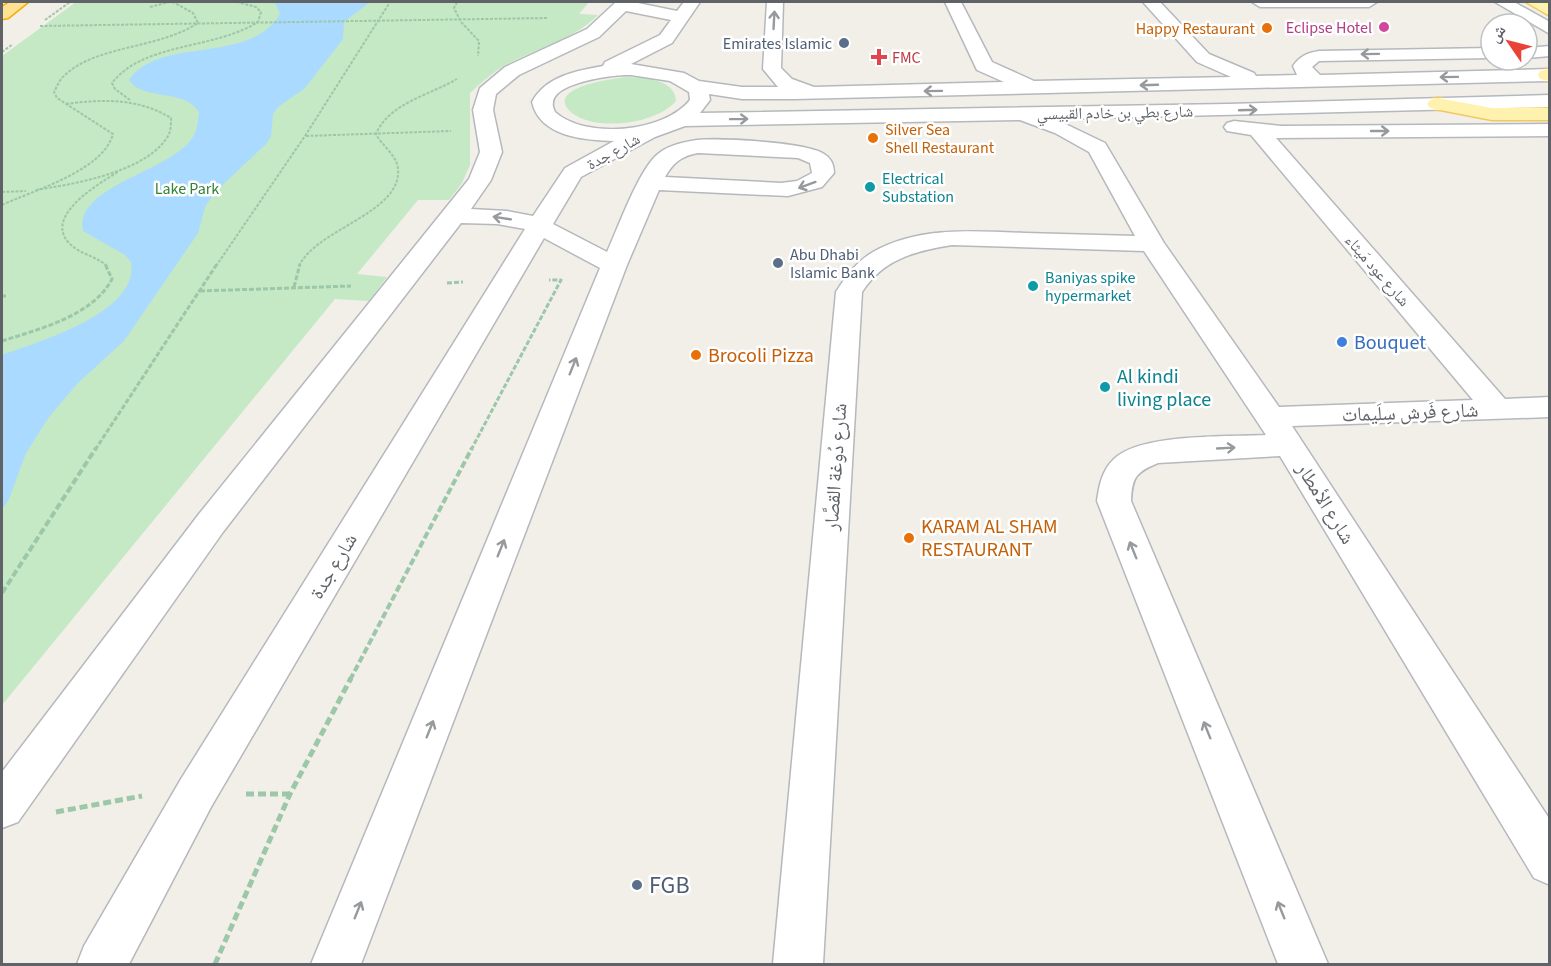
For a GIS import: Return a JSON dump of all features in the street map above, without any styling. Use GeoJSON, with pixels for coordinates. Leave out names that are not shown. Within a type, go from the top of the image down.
{"type":"FeatureCollection","features":[{"type":"Feature","properties":{"kind":"highway"},"geometry":{"type":"LineString","coordinates":[[2,14],[20,2]]}},
{"type":"Feature","properties":{"kind":"main road"},"geometry":{"type":"LineString","coordinates":[[1534,2],[1550,11]]}},
{"type":"Feature","properties":{"kind":"main road"},"geometry":{"type":"LineString","coordinates":[[1437,104],[1492,114],[1550,114]]}},
{"type":"Feature","properties":{"kind":"street"},"geometry":{"type":"LineString","coordinates":[[666,39],[668,52],[699,94],[698,103],[692,112],[680,120],[652,130],[608,134],[568,128],[554,122],[545,114],[542,106],[545,97],[565,81],[637,56],[666,39],[692,2],[699,2]]}},
{"type":"Feature","properties":{"kind":"street"},"geometry":{"type":"LineString","coordinates":[[775,2],[772,69],[785,83],[815,93]]}},
{"type":"Feature","properties":{"kind":"street"},"geometry":{"type":"LineString","coordinates":[[953,2],[984,66],[1038,89]]}},
{"type":"Feature","properties":{"kind":"street"},"geometry":{"type":"LineString","coordinates":[[1151,2],[1203,58],[1240,75],[1263,82]]}},
{"type":"Feature","properties":{"kind":"street"},"geometry":{"type":"LineString","coordinates":[[1260,2],[1369,2]]}},
{"type":"Feature","properties":{"kind":"street"},"geometry":{"type":"LineString","coordinates":[[1503,2],[1550,29]]}},
{"type":"Feature","properties":{"kind":"street"},"geometry":{"type":"LineString","coordinates":[[2,807],[211,523],[454,216],[488,165],[491,152],[483,100],[492,86],[512,71],[593,33],[623,3],[681,17]]}},
{"type":"Feature","properties":{"kind":"street"},"geometry":{"type":"LineString","coordinates":[[1315,80],[1303,71],[1302,66],[1310,58],[1319,56],[1479,53]]}},
{"type":"Feature","properties":{"kind":"street"},"geometry":{"type":"LineString","coordinates":[[1190,84],[1202,72],[1203,58]]}},
{"type":"Feature","properties":{"kind":"street"},"geometry":{"type":"LineString","coordinates":[[958,91],[984,66]]}},
{"type":"Feature","properties":{"kind":"street","name":"شارع بطي بن خادم القبيسي"},"geometry":{"type":"LineString","coordinates":[[599,71],[644,69],[688,82],[742,93],[958,91],[1549,75]]}},
{"type":"Feature","properties":{"kind":"street","name":"شارع بطي بن خادم القبيسي"},"geometry":{"type":"LineString","coordinates":[[680,120],[1177,111],[1550,100]]}},
{"type":"Feature","properties":{"kind":"street"},"geometry":{"type":"LineString","coordinates":[[1332,131],[1375,106]]}},
{"type":"Feature","properties":{"kind":"street"},"geometry":{"type":"LineString","coordinates":[[1177,111],[1216,123],[1259,131],[1550,130]]}},
{"type":"Feature","properties":{"kind":"street"},"geometry":{"type":"LineString","coordinates":[[1021,113],[1062,129],[1097,148],[1126,112]]}},
{"type":"Feature","properties":{"kind":"street"},"geometry":{"type":"LineString","coordinates":[[336,964],[614,265],[660,163],[666,157],[688,149],[821,142],[881,115]]}},
{"type":"Feature","properties":{"kind":"street"},"geometry":{"type":"LineString","coordinates":[[785,118],[804,126],[821,142]]}},
{"type":"Feature","properties":{"kind":"street","name":"شارع جدة"},"geometry":{"type":"LineString","coordinates":[[568,128],[574,158],[573,173]]}},
{"type":"Feature","properties":{"kind":"street","name":"شارع جدة"},"geometry":{"type":"LineString","coordinates":[[102,964],[196,793],[573,173],[610,150],[652,130]]}},
{"type":"Feature","properties":{"kind":"street","name":"شارع عود مَيثاء"},"geometry":{"type":"LineString","coordinates":[[1259,131],[1497,409]]}},
{"type":"Feature","properties":{"kind":"street"},"geometry":{"type":"LineString","coordinates":[[652,183],[773,189],[802,187],[821,177],[824,171],[823,164],[817,158],[821,142]]}},
{"type":"Feature","properties":{"kind":"street","name":"شارع الأمطار"},"geometry":{"type":"LineString","coordinates":[[1097,148],[1152,244],[1280,431],[1550,862]]}},
{"type":"Feature","properties":{"kind":"street"},"geometry":{"type":"LineString","coordinates":[[454,216],[490,216],[539,226],[614,265]]}},
{"type":"Feature","properties":{"kind":"street","name":"شارع دُوغة القصَّار"},"geometry":{"type":"LineString","coordinates":[[798,964],[849,292],[858,275],[875,260],[897,249],[923,242],[952,238],[1152,244]]}},
{"type":"Feature","properties":{"kind":"street","name":"شارع فَرش سِلَيمات"},"geometry":{"type":"LineString","coordinates":[[1303,964],[1114,501],[1114,484],[1122,469],[1136,458],[1156,452],[1280,431],[1497,409],[1550,407]]}},
{"type":"Feature","properties":{"kind":"path"},"geometry":{"type":"LineString","coordinates":[[150,7],[171,2],[193,14],[198,23]]}},
{"type":"Feature","properties":{"kind":"path"},"geometry":{"type":"LineString","coordinates":[[133,102],[115,89],[112,83],[116,75],[129,65],[164,52],[237,36],[258,22],[261,12],[256,7],[237,2]]}},
{"type":"Feature","properties":{"kind":"path"},"geometry":{"type":"LineString","coordinates":[[2,593],[199,291],[305,136],[390,2]]}},
{"type":"Feature","properties":{"kind":"path"},"geometry":{"type":"LineString","coordinates":[[457,2],[454,8],[458,20],[470,28],[479,41],[479,55],[475,62]]}},
{"type":"Feature","properties":{"kind":"path"},"geometry":{"type":"LineString","coordinates":[[37,26],[547,18]]}},
{"type":"Feature","properties":{"kind":"path"},"geometry":{"type":"LineString","coordinates":[[2,205],[84,167],[105,151],[114,139],[113,134],[65,105],[54,92],[60,79],[72,69],[112,53],[178,34],[198,23]]}},
{"type":"Feature","properties":{"kind":"path"},"geometry":{"type":"LineString","coordinates":[[376,134],[380,123],[393,112],[432,94],[462,75]]}},
{"type":"Feature","properties":{"kind":"path"},"geometry":{"type":"LineString","coordinates":[[2,341],[46,327],[74,314],[97,299],[110,286],[111,275],[107,267],[66,241],[62,232],[62,223],[67,211],[95,186],[149,155],[165,141],[172,123],[171,118],[162,112],[133,102],[104,100],[65,105]]}},
{"type":"Feature","properties":{"kind":"path"},"geometry":{"type":"LineString","coordinates":[[305,136],[486,130]]}},
{"type":"Feature","properties":{"kind":"path"},"geometry":{"type":"LineString","coordinates":[[294,287],[298,268],[308,252],[322,240],[377,206],[399,176],[398,167],[376,134]]}},
{"type":"Feature","properties":{"kind":"path"},"geometry":{"type":"LineString","coordinates":[[2,192],[73,185],[128,166]]}},
{"type":"Feature","properties":{"kind":"path"},"geometry":{"type":"LineString","coordinates":[[214,964],[290,794],[561,280]]}},
{"type":"Feature","properties":{"kind":"path"},"geometry":{"type":"LineString","coordinates":[[199,291],[353,286]]}},
{"type":"Feature","properties":{"kind":"path"},"geometry":{"type":"LineString","coordinates":[[238,794],[290,794]]}},
{"type":"Feature","properties":{"kind":"path"},"geometry":{"type":"LineString","coordinates":[[51,813],[143,795]]}},
{"type":"Feature","properties":{"kind":"green space","name":"Lake Park"},"geometry":{"type":"Polygon","coordinates":[[[76,2],[589,2],[579,14],[598,15],[567,37],[502,67],[470,93],[470,165],[462,183],[449,200],[418,200],[357,274],[387,277],[369,301],[335,299],[2,705],[2,56],[76,2]]]}},
{"type":"Feature","properties":{"kind":"green space"},"geometry":{"type":"Polygon","coordinates":[[[628,77],[650,79],[665,84],[674,94],[676,101],[667,109],[641,120],[610,124],[583,119],[572,113],[565,104],[566,97],[573,90],[597,82],[628,77]]]}},
{"type":"Feature","properties":{"kind":"water"},"geometry":{"type":"Polygon","coordinates":[[[271,2],[370,2],[344,22],[343,39],[305,88],[278,107],[273,114],[271,136],[266,144],[214,193],[205,207],[198,233],[124,341],[78,383],[49,417],[26,453],[9,499],[2,510],[2,355],[83,323],[120,296],[129,280],[131,262],[125,255],[83,231],[84,215],[94,202],[109,190],[184,148],[196,129],[199,112],[192,105],[184,100],[143,90],[129,80],[143,66],[161,58],[248,40],[266,30],[280,14],[276,4],[271,2]]]}},
{"type":"Feature","properties":{"kind":"place","name":"Eclipse Hotel"},"geometry":{"type":"Point","coordinates":[1384,27]}},
{"type":"Feature","properties":{"kind":"place","name":"Happy Restaurant"},"geometry":{"type":"Point","coordinates":[1267,28]}},
{"type":"Feature","properties":{"kind":"place","name":"Emirates Islamic"},"geometry":{"type":"Point","coordinates":[844,43]}},
{"type":"Feature","properties":{"kind":"place","name":"FMC"},"geometry":{"type":"Point","coordinates":[879,57]}},
{"type":"Feature","properties":{"kind":"place","name":"Silver Sea Shell Restaurant"},"geometry":{"type":"Point","coordinates":[873,138]}},
{"type":"Feature","properties":{"kind":"place","name":"Electrical Substation"},"geometry":{"type":"Point","coordinates":[870,187]}},
{"type":"Feature","properties":{"kind":"place","name":"Abu Dhabi Islamic Bank"},"geometry":{"type":"Point","coordinates":[778,263]}},
{"type":"Feature","properties":{"kind":"place","name":"Baniyas spike hypermarket"},"geometry":{"type":"Point","coordinates":[1033,286]}},
{"type":"Feature","properties":{"kind":"place","name":"Bouquet"},"geometry":{"type":"Point","coordinates":[1342,342]}},
{"type":"Feature","properties":{"kind":"place","name":"Brocoli Pizza"},"geometry":{"type":"Point","coordinates":[696,355]}},
{"type":"Feature","properties":{"kind":"place","name":"Al kindi living place"},"geometry":{"type":"Point","coordinates":[1105,387]}},
{"type":"Feature","properties":{"kind":"place","name":"KARAM AL SHAM RESTAURANT"},"geometry":{"type":"Point","coordinates":[909,538]}},
{"type":"Feature","properties":{"kind":"place","name":"FGB"},"geometry":{"type":"Point","coordinates":[637,885]}}]}
